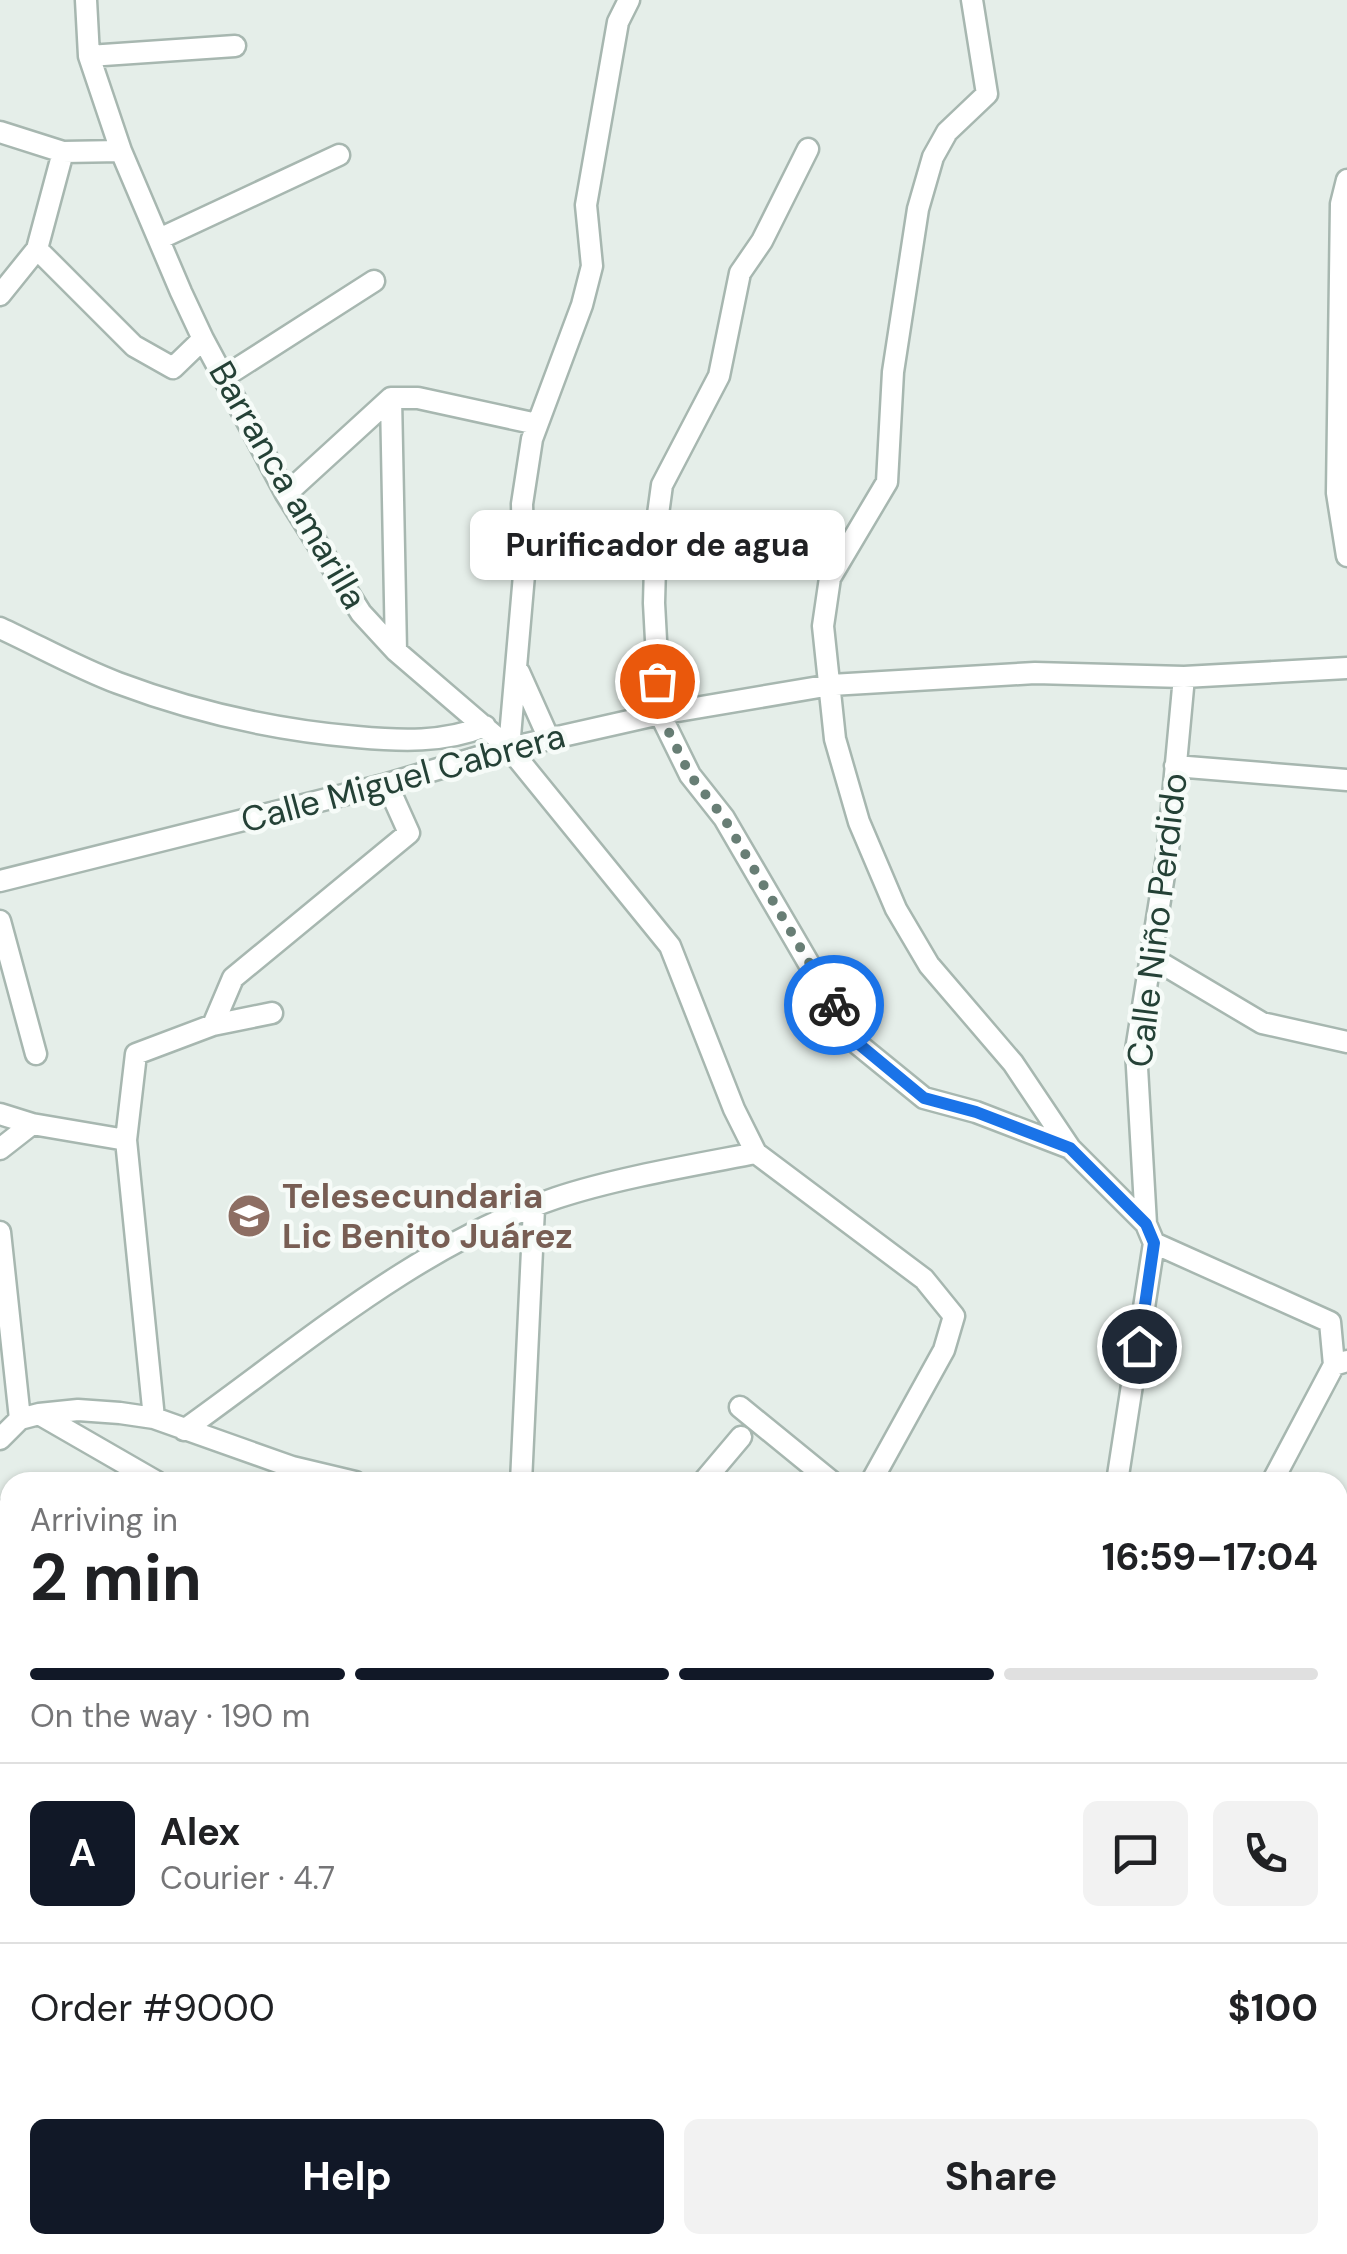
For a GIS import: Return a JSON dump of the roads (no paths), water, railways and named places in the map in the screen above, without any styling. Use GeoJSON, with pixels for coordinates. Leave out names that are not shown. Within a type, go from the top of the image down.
{"type":"FeatureCollection","features":[{"type":"Feature","properties":{"kind":"street","name":"Barranca amarilla"},"geometry":{"type":"LineString","coordinates":[[86,0],[90,56],[121,151],[202,340],[286,494],[361,614],[396,651],[509,748],[670,946],[734,1108],[756,1153]]}},
{"type":"Feature","properties":{"kind":"street"},"geometry":{"type":"LineString","coordinates":[[509,748],[524,576],[522,504],[532,440],[582,305],[592,266],[586,205],[618,22],[629,0]]}},
{"type":"Feature","properties":{"kind":"street"},"geometry":{"type":"LineString","coordinates":[[972,0],[986,94],[947,132],[933,157],[918,209],[893,372],[887,482],[830,578],[823,626],[835,739],[860,822],[896,910],[929,965],[1012,1063],[1070,1148],[1150,1234],[1330,1322],[1340,1363],[1278,1472]]}},
{"type":"Feature","properties":{"kind":"street"},"geometry":{"type":"LineString","coordinates":[[90,56],[234,46]]}},
{"type":"Feature","properties":{"kind":"street"},"geometry":{"type":"LineString","coordinates":[[0,132],[63,152],[121,151]]}},
{"type":"Feature","properties":{"kind":"street"},"geometry":{"type":"LineString","coordinates":[[808,149],[762,241],[740,273],[719,376],[662,485],[656,529],[654,603],[660,714],[690,775],[724,818],[854,1040],[924,1098],[976,1112],[1070,1148]]}},
{"type":"Feature","properties":{"kind":"street"},"geometry":{"type":"LineString","coordinates":[[0,295],[37,249],[63,152]]}},
{"type":"Feature","properties":{"kind":"street"},"geometry":{"type":"LineString","coordinates":[[159,239],[339,155]]}},
{"type":"Feature","properties":{"kind":"street"},"geometry":{"type":"LineString","coordinates":[[1347,180],[1341,204],[1338,493],[1347,556]]}},
{"type":"Feature","properties":{"kind":"street"},"geometry":{"type":"LineString","coordinates":[[37,249],[134,346],[173,368],[202,340]]}},
{"type":"Feature","properties":{"kind":"street"},"geometry":{"type":"LineString","coordinates":[[224,378],[374,281]]}},
{"type":"Feature","properties":{"kind":"street"},"geometry":{"type":"LineString","coordinates":[[286,494],[391,398],[418,398],[537,424]]}},
{"type":"Feature","properties":{"kind":"street"},"geometry":{"type":"LineString","coordinates":[[391,398],[396,651]]}},
{"type":"Feature","properties":{"kind":"street"},"geometry":{"type":"LineString","coordinates":[[0,628],[116,682],[214,714],[316,733],[406,741],[465,734],[485,726]]}},
{"type":"Feature","properties":{"kind":"street","name":"Calle Miguel Cabrera"},"geometry":{"type":"LineString","coordinates":[[0,881],[388,784],[509,748],[660,714],[831,685],[1035,674],[1184,677],[1347,668]]}},
{"type":"Feature","properties":{"kind":"street"},"geometry":{"type":"LineString","coordinates":[[518,670],[548,739]]}},
{"type":"Feature","properties":{"kind":"street","name":"Calle Niño Perdido"},"geometry":{"type":"LineString","coordinates":[[1118,1472],[1150,1234],[1136,1050],[1168,850],[1184,677]]}},
{"type":"Feature","properties":{"kind":"street"},"geometry":{"type":"LineString","coordinates":[[1175,766],[1347,780]]}},
{"type":"Feature","properties":{"kind":"street"},"geometry":{"type":"LineString","coordinates":[[212,1025],[232,978],[409,833],[388,784]]}},
{"type":"Feature","properties":{"kind":"street"},"geometry":{"type":"LineString","coordinates":[[0,921],[36,1054]]}},
{"type":"Feature","properties":{"kind":"street"},"geometry":{"type":"LineString","coordinates":[[1151,957],[1262,1023],[1347,1042]]}},
{"type":"Feature","properties":{"kind":"street"},"geometry":{"type":"LineString","coordinates":[[154,1418],[126,1140],[136,1054],[212,1025],[272,1013]]}},
{"type":"Feature","properties":{"kind":"street"},"geometry":{"type":"LineString","coordinates":[[0,1114],[32,1124],[126,1140]]}},
{"type":"Feature","properties":{"kind":"street"},"geometry":{"type":"LineString","coordinates":[[0,1149],[32,1124]]}},
{"type":"Feature","properties":{"kind":"street"},"geometry":{"type":"LineString","coordinates":[[184,1430],[389,1280],[534,1208],[557,1198],[756,1153],[924,1279],[954,1316],[944,1350],[876,1472]]}},
{"type":"Feature","properties":{"kind":"street"},"geometry":{"type":"LineString","coordinates":[[521,1472],[534,1208]]}},
{"type":"Feature","properties":{"kind":"street"},"geometry":{"type":"LineString","coordinates":[[0,1232],[30,1416]]}},
{"type":"Feature","properties":{"kind":"street"},"geometry":{"type":"LineString","coordinates":[[740,1407],[820,1472]]}},
{"type":"Feature","properties":{"kind":"street"},"geometry":{"type":"LineString","coordinates":[[0,1439],[30,1416],[78,1410],[154,1418],[316,1472]]}},
{"type":"Feature","properties":{"kind":"street"},"geometry":{"type":"LineString","coordinates":[[30,1416],[138,1472]]}},
{"type":"Feature","properties":{"kind":"street"},"geometry":{"type":"LineString","coordinates":[[711,1472],[740,1436]]}},
{"type":"Feature","properties":{"kind":"place","name":"Purificador de agua"},"geometry":{"type":"Point","coordinates":[657,681]}},
{"type":"Feature","properties":{"kind":"place","name":"Telesecundaria Lic Benito Juárez"},"geometry":{"type":"Point","coordinates":[249,1216]}}]}
